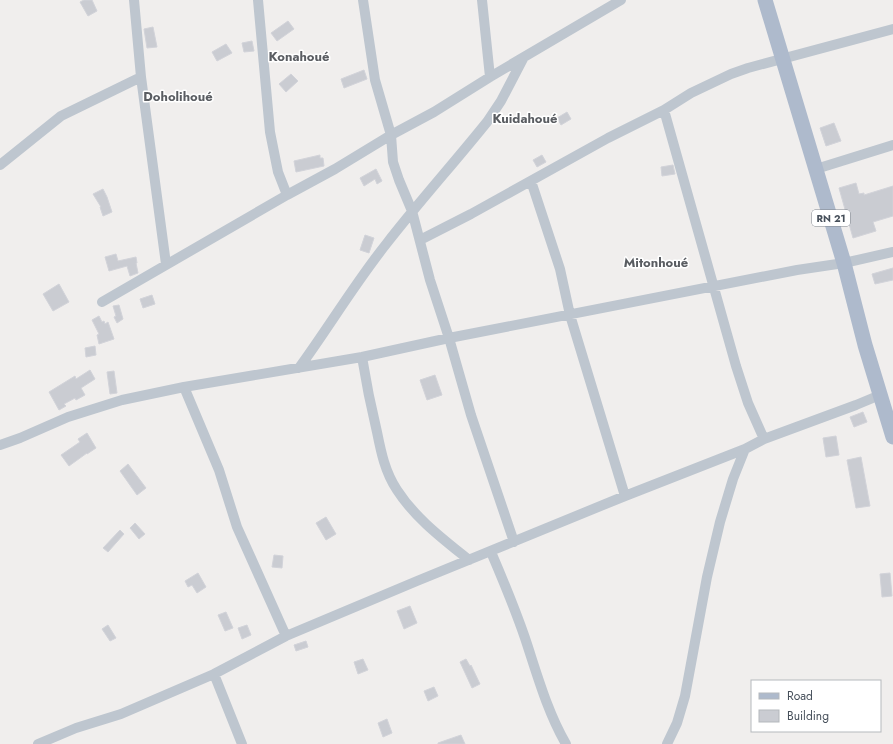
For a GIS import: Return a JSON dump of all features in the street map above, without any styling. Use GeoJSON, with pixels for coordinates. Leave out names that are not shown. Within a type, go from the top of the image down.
{"type":"FeatureCollection","features":[{"type":"Feature","properties":{"kind":"main road","name":"RN 21"},"geometry":{"type":"LineString","coordinates":[[765,0],[844,262],[865,345],[893,437]]}},
{"type":"Feature","properties":{"kind":"street"},"geometry":{"type":"LineString","coordinates":[[134,0],[141,77],[166,264]]}},
{"type":"Feature","properties":{"kind":"street"},"geometry":{"type":"LineString","coordinates":[[258,0],[270,132],[278,172],[287,195]]}},
{"type":"Feature","properties":{"kind":"street"},"geometry":{"type":"LineString","coordinates":[[364,0],[375,80],[391,135],[393,162],[412,211],[430,280],[449,338],[471,415],[514,542]]}},
{"type":"Feature","properties":{"kind":"street"},"geometry":{"type":"LineString","coordinates":[[482,0],[490,77]]}},
{"type":"Feature","properties":{"kind":"street"},"geometry":{"type":"LineString","coordinates":[[102,302],[166,264],[335,169],[391,135],[434,112],[524,57],[606,4],[621,0]]}},
{"type":"Feature","properties":{"kind":"street"},"geometry":{"type":"LineString","coordinates":[[420,240],[471,214],[608,138],[664,110],[691,93],[731,74],[783,58],[893,29]]}},
{"type":"Feature","properties":{"kind":"street"},"geometry":{"type":"LineString","coordinates":[[299,368],[331,324],[349,295],[412,211],[488,122],[524,57]]}},
{"type":"Feature","properties":{"kind":"street"},"geometry":{"type":"LineString","coordinates":[[0,165],[61,116],[141,77]]}},
{"type":"Feature","properties":{"kind":"street"},"geometry":{"type":"LineString","coordinates":[[664,110],[736,366],[748,403],[764,439]]}},
{"type":"Feature","properties":{"kind":"street"},"geometry":{"type":"LineString","coordinates":[[816,170],[893,145]]}},
{"type":"Feature","properties":{"kind":"street"},"geometry":{"type":"LineString","coordinates":[[531,181],[560,269],[570,314],[626,496]]}},
{"type":"Feature","properties":{"kind":"street"},"geometry":{"type":"LineString","coordinates":[[0,445],[68,417],[122,400],[184,387],[362,357],[570,314],[893,252]]}},
{"type":"Feature","properties":{"kind":"street"},"geometry":{"type":"LineString","coordinates":[[362,357],[385,467],[396,489],[411,509],[439,536],[469,560]]}},
{"type":"Feature","properties":{"kind":"street"},"geometry":{"type":"LineString","coordinates":[[184,387],[219,470],[237,527],[286,636]]}},
{"type":"Feature","properties":{"kind":"street"},"geometry":{"type":"LineString","coordinates":[[38,744],[76,728],[121,714],[214,674],[286,636],[469,560],[745,449],[764,439],[880,395]]}},
{"type":"Feature","properties":{"kind":"street"},"geometry":{"type":"LineString","coordinates":[[667,744],[677,723],[685,696],[718,530],[728,494],[745,449]]}},
{"type":"Feature","properties":{"kind":"street"},"geometry":{"type":"LineString","coordinates":[[491,552],[521,625],[550,712],[566,744]]}},
{"type":"Feature","properties":{"kind":"street"},"geometry":{"type":"LineString","coordinates":[[214,674],[242,744]]}},
{"type":"Feature","properties":{"kind":"building"},"geometry":{"type":"Polygon","coordinates":[[[84,0],[92,0],[97,11],[88,16],[80,2],[84,0]]]}},
{"type":"Feature","properties":{"kind":"building"},"geometry":{"type":"Polygon","coordinates":[[[288,21],[294,29],[277,41],[271,33],[288,21]]]}},
{"type":"Feature","properties":{"kind":"building"},"geometry":{"type":"Polygon","coordinates":[[[153,27],[157,47],[147,48],[144,29],[153,27]]]}},
{"type":"Feature","properties":{"kind":"building"},"geometry":{"type":"Polygon","coordinates":[[[252,41],[254,51],[244,52],[242,43],[252,41]]]}},
{"type":"Feature","properties":{"kind":"building"},"geometry":{"type":"Polygon","coordinates":[[[226,44],[232,53],[217,61],[212,52],[226,44]]]}},
{"type":"Feature","properties":{"kind":"building"},"geometry":{"type":"Polygon","coordinates":[[[364,70],[367,79],[344,88],[341,79],[364,70]]]}},
{"type":"Feature","properties":{"kind":"building"},"geometry":{"type":"Polygon","coordinates":[[[291,74],[298,81],[286,92],[279,84],[291,74]]]}},
{"type":"Feature","properties":{"kind":"building"},"geometry":{"type":"Polygon","coordinates":[[[567,112],[571,119],[561,125],[557,118],[567,112]]]}},
{"type":"Feature","properties":{"kind":"building"},"geometry":{"type":"Polygon","coordinates":[[[834,123],[841,141],[826,146],[820,128],[834,123]]]}},
{"type":"Feature","properties":{"kind":"building"},"geometry":{"type":"Polygon","coordinates":[[[320,155],[320,158],[323,158],[324,166],[296,172],[294,161],[320,155]]]}},
{"type":"Feature","properties":{"kind":"building"},"geometry":{"type":"Polygon","coordinates":[[[542,155],[546,162],[537,167],[533,160],[542,155]]]}},
{"type":"Feature","properties":{"kind":"building"},"geometry":{"type":"Polygon","coordinates":[[[673,165],[675,174],[662,176],[661,167],[673,165]]]}},
{"type":"Feature","properties":{"kind":"building"},"geometry":{"type":"Polygon","coordinates":[[[376,169],[382,181],[377,184],[375,179],[364,186],[360,178],[376,169]]]}},
{"type":"Feature","properties":{"kind":"building"},"geometry":{"type":"Polygon","coordinates":[[[856,183],[859,194],[864,193],[864,195],[893,186],[893,216],[873,222],[876,231],[853,238],[839,188],[856,183]]]}},
{"type":"Feature","properties":{"kind":"building"},"geometry":{"type":"Polygon","coordinates":[[[103,189],[112,212],[103,216],[101,207],[93,194],[103,189]]]}},
{"type":"Feature","properties":{"kind":"building"},"geometry":{"type":"Polygon","coordinates":[[[365,235],[374,238],[369,253],[360,250],[365,235]]]}},
{"type":"Feature","properties":{"kind":"building"},"geometry":{"type":"Polygon","coordinates":[[[116,254],[118,261],[136,257],[138,273],[130,276],[127,266],[109,271],[105,257],[116,254]]]}},
{"type":"Feature","properties":{"kind":"building"},"geometry":{"type":"Polygon","coordinates":[[[893,268],[893,280],[875,284],[872,274],[893,268]]]}},
{"type":"Feature","properties":{"kind":"building"},"geometry":{"type":"Polygon","coordinates":[[[59,284],[69,302],[53,311],[43,294],[59,284]]]}},
{"type":"Feature","properties":{"kind":"building"},"geometry":{"type":"Polygon","coordinates":[[[152,295],[155,304],[143,308],[140,299],[152,295]]]}},
{"type":"Feature","properties":{"kind":"building"},"geometry":{"type":"Polygon","coordinates":[[[119,305],[123,319],[117,323],[114,317],[116,316],[113,306],[119,305]]]}},
{"type":"Feature","properties":{"kind":"building"},"geometry":{"type":"Polygon","coordinates":[[[99,316],[105,324],[108,322],[114,339],[99,344],[97,335],[99,334],[92,320],[99,316]]]}},
{"type":"Feature","properties":{"kind":"building"},"geometry":{"type":"Polygon","coordinates":[[[95,346],[96,355],[86,357],[85,348],[95,346]]]}},
{"type":"Feature","properties":{"kind":"building"},"geometry":{"type":"Polygon","coordinates":[[[90,370],[95,379],[81,388],[85,395],[64,404],[66,406],[59,410],[49,392],[75,376],[76,379],[90,370]]]}},
{"type":"Feature","properties":{"kind":"building"},"geometry":{"type":"Polygon","coordinates":[[[114,371],[117,393],[110,394],[107,372],[114,371]]]}},
{"type":"Feature","properties":{"kind":"building"},"geometry":{"type":"Polygon","coordinates":[[[435,375],[442,395],[427,400],[420,380],[435,375]]]}},
{"type":"Feature","properties":{"kind":"building"},"geometry":{"type":"Polygon","coordinates":[[[863,412],[867,422],[854,427],[850,417],[863,412]]]}},
{"type":"Feature","properties":{"kind":"building"},"geometry":{"type":"Polygon","coordinates":[[[87,433],[96,448],[69,466],[61,455],[80,442],[78,439],[87,433]]]}},
{"type":"Feature","properties":{"kind":"building"},"geometry":{"type":"Polygon","coordinates":[[[836,436],[839,455],[826,457],[823,438],[836,436]]]}},
{"type":"Feature","properties":{"kind":"building"},"geometry":{"type":"Polygon","coordinates":[[[861,457],[870,506],[856,508],[847,460],[861,457]]]}},
{"type":"Feature","properties":{"kind":"building"},"geometry":{"type":"Polygon","coordinates":[[[128,464],[146,488],[137,495],[120,471],[128,464]]]}},
{"type":"Feature","properties":{"kind":"building"},"geometry":{"type":"Polygon","coordinates":[[[326,517],[336,534],[326,540],[316,523],[326,517]]]}},
{"type":"Feature","properties":{"kind":"building"},"geometry":{"type":"Polygon","coordinates":[[[135,523],[145,534],[139,539],[130,528],[135,523]]]}},
{"type":"Feature","properties":{"kind":"building"},"geometry":{"type":"Polygon","coordinates":[[[120,530],[124,534],[108,552],[103,548],[120,530]]]}},
{"type":"Feature","properties":{"kind":"building"},"geometry":{"type":"Polygon","coordinates":[[[274,555],[283,556],[282,568],[272,567],[274,555]]]}},
{"type":"Feature","properties":{"kind":"building"},"geometry":{"type":"Polygon","coordinates":[[[198,573],[206,587],[197,593],[192,585],[188,587],[185,581],[198,573]]]}},
{"type":"Feature","properties":{"kind":"building"},"geometry":{"type":"Polygon","coordinates":[[[890,573],[892,596],[882,597],[880,574],[890,573]]]}},
{"type":"Feature","properties":{"kind":"building"},"geometry":{"type":"Polygon","coordinates":[[[410,606],[417,623],[404,629],[397,611],[410,606]]]}},
{"type":"Feature","properties":{"kind":"building"},"geometry":{"type":"Polygon","coordinates":[[[226,612],[233,628],[225,631],[218,615],[226,612]]]}},
{"type":"Feature","properties":{"kind":"building"},"geometry":{"type":"Polygon","coordinates":[[[108,625],[116,638],[110,641],[102,629],[108,625]]]}},
{"type":"Feature","properties":{"kind":"building"},"geometry":{"type":"Polygon","coordinates":[[[247,625],[251,635],[242,639],[238,628],[247,625]]]}},
{"type":"Feature","properties":{"kind":"building"},"geometry":{"type":"Polygon","coordinates":[[[306,641],[308,647],[296,651],[294,645],[306,641]]]}},
{"type":"Feature","properties":{"kind":"building"},"geometry":{"type":"Polygon","coordinates":[[[363,659],[368,670],[358,674],[354,662],[363,659]]]}},
{"type":"Feature","properties":{"kind":"building"},"geometry":{"type":"Polygon","coordinates":[[[466,659],[470,666],[471,665],[480,684],[472,688],[460,662],[466,659]]]}},
{"type":"Feature","properties":{"kind":"building"},"geometry":{"type":"Polygon","coordinates":[[[434,687],[438,696],[428,701],[424,691],[434,687]]]}},
{"type":"Feature","properties":{"kind":"building"},"geometry":{"type":"Polygon","coordinates":[[[387,719],[392,733],[383,737],[378,723],[387,719]]]}},
{"type":"Feature","properties":{"kind":"building"},"geometry":{"type":"Polygon","coordinates":[[[461,735],[465,744],[438,744],[438,743],[461,735]]]}},
{"type":"Feature","properties":{"kind":"district","name":"Konahoué"},"geometry":{"type":"Point","coordinates":[299,56]}},
{"type":"Feature","properties":{"kind":"district","name":"Doholihoué"},"geometry":{"type":"Point","coordinates":[178,96]}},
{"type":"Feature","properties":{"kind":"district","name":"Kuidahoué"},"geometry":{"type":"Point","coordinates":[525,118]}},
{"type":"Feature","properties":{"kind":"district","name":"Mitonhoué"},"geometry":{"type":"Point","coordinates":[656,262]}}]}
